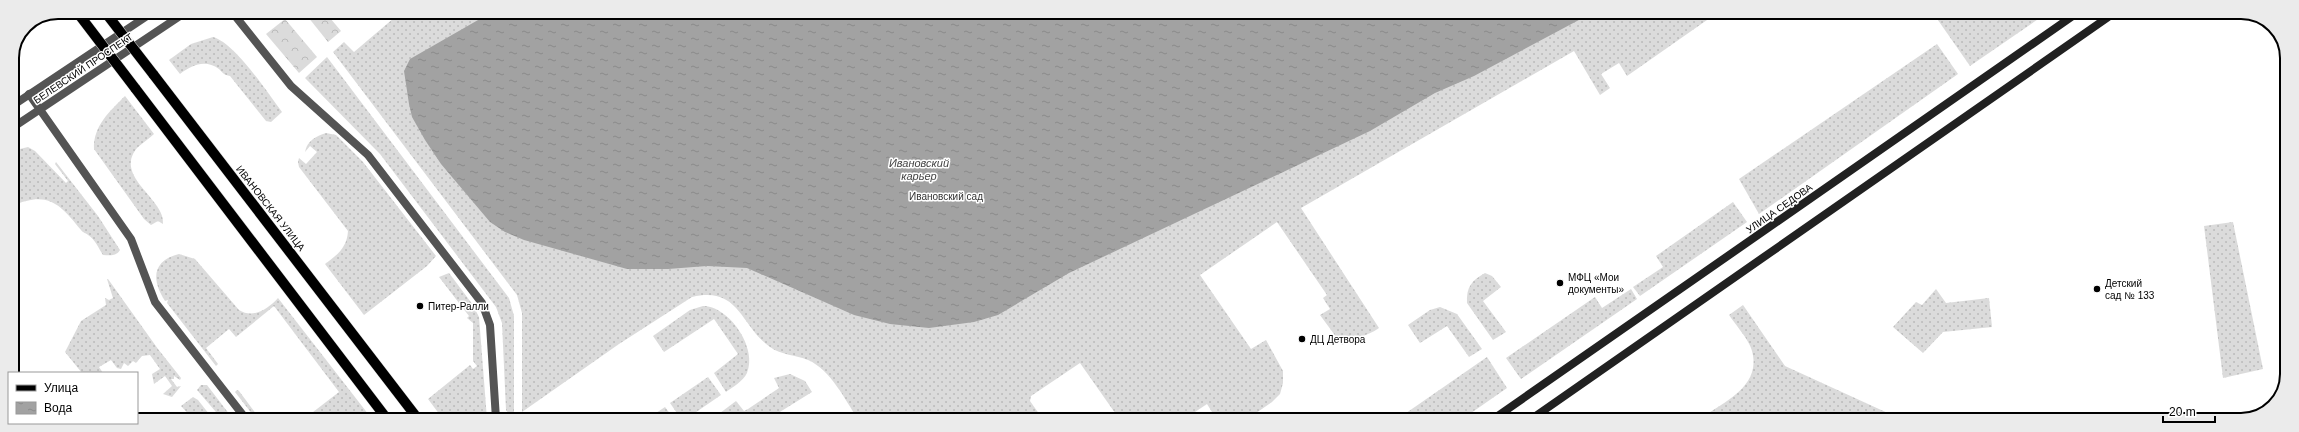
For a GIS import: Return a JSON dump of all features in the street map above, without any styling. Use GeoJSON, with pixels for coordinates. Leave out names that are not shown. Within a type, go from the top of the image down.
{"type":"FeatureCollection","features":[{"type":"Feature","properties":{"kind":"main road"},"geometry":{"type":"LineString","coordinates":[[82,19],[382,413]]}},
{"type":"Feature","properties":{"kind":"main road","name":"ИВАНОВСКАЯ УЛИЦА"},"geometry":{"type":"LineString","coordinates":[[110,19],[413,413]]}},
{"type":"Feature","properties":{"kind":"main road","name":"УЛИЦА СЕДОВА"},"geometry":{"type":"LineString","coordinates":[[1502,413],[2068,19]]}},
{"type":"Feature","properties":{"kind":"main road"},"geometry":{"type":"LineString","coordinates":[[1540,413],[2105,19]]}},
{"type":"Feature","properties":{"kind":"street","name":"БЕЛЕВСКИЙ ПРОСПЕКТ"},"geometry":{"type":"LineString","coordinates":[[19,101],[142,19]]}},
{"type":"Feature","properties":{"kind":"street","name":"БЕЛЕВСКИЙ ПРОСПЕКТ"},"geometry":{"type":"LineString","coordinates":[[19,123],[175,19]]}},
{"type":"Feature","properties":{"kind":"street"},"geometry":{"type":"LineString","coordinates":[[238,19],[291,86],[368,155],[482,303],[490,325],[496,413]]}},
{"type":"Feature","properties":{"kind":"street"},"geometry":{"type":"LineString","coordinates":[[29,94],[131,239],[155,302],[241,413]]}},
{"type":"Feature","properties":{"kind":"green space"},"geometry":{"type":"Polygon","coordinates":[[[285,19],[317,57],[299,73],[266,34],[285,19]]]}},
{"type":"Feature","properties":{"kind":"green space"},"geometry":{"type":"Polygon","coordinates":[[[310,19],[331,19],[341,31],[328,42],[310,19]]]}},
{"type":"Feature","properties":{"kind":"green space","name":"Ивановский карьер"},"geometry":{"type":"Polygon","coordinates":[[[393,19],[1708,19],[1627,76],[1619,63],[1601,74],[1610,88],[1600,95],[1574,51],[1301,208],[1379,328],[1374,331],[1342,345],[1320,315],[1330,309],[1323,298],[1327,295],[1277,222],[1200,275],[1251,349],[1266,340],[1283,371],[1283,383],[1280,394],[1272,402],[1256,413],[1213,413],[1207,404],[1194,413],[1115,413],[1080,363],[1031,396],[1030,401],[1038,413],[854,413],[837,386],[824,371],[808,360],[774,350],[760,338],[730,302],[720,297],[708,295],[692,297],[619,344],[522,412],[522,313],[517,295],[333,52],[344,42],[354,52],[393,19]]]}},
{"type":"Feature","properties":{"kind":"green space"},"geometry":{"type":"Polygon","coordinates":[[[1937,19],[2038,19],[1970,66],[1937,19]]]}},
{"type":"Feature","properties":{"kind":"green space"},"geometry":{"type":"Polygon","coordinates":[[[213,37],[222,41],[241,58],[282,112],[271,122],[266,121],[230,76],[219,69],[209,64],[199,64],[180,74],[169,60],[191,44],[213,37]]]}},
{"type":"Feature","properties":{"kind":"green space"},"geometry":{"type":"Polygon","coordinates":[[[1937,44],[1958,74],[1759,214],[1739,179],[1937,44]]]}},
{"type":"Feature","properties":{"kind":"green space"},"geometry":{"type":"Polygon","coordinates":[[[327,57],[509,298],[514,316],[514,413],[508,413],[506,410],[502,323],[496,307],[380,154],[305,78],[327,57]]]}},
{"type":"Feature","properties":{"kind":"green space"},"geometry":{"type":"Polygon","coordinates":[[[125,96],[154,134],[137,148],[131,159],[131,169],[142,188],[157,206],[162,215],[163,224],[158,221],[151,225],[144,219],[94,149],[94,141],[99,126],[108,113],[125,96]]]}},
{"type":"Feature","properties":{"kind":"green space"},"geometry":{"type":"Polygon","coordinates":[[[326,133],[336,135],[363,162],[436,256],[427,266],[364,315],[325,264],[341,250],[346,242],[348,231],[299,167],[299,158],[306,164],[317,152],[310,146],[305,152],[310,142],[315,137],[326,133]]]}},
{"type":"Feature","properties":{"kind":"green space"},"geometry":{"type":"Polygon","coordinates":[[[28,147],[35,151],[66,183],[68,181],[55,164],[56,162],[98,216],[120,250],[116,254],[103,255],[93,239],[82,231],[66,213],[52,202],[35,199],[19,203],[19,149],[28,147]]]}},
{"type":"Feature","properties":{"kind":"green space"},"geometry":{"type":"Polygon","coordinates":[[[1733,202],[1747,222],[1640,296],[1633,287],[1663,267],[1656,256],[1733,202]]]}},
{"type":"Feature","properties":{"kind":"green space"},"geometry":{"type":"Polygon","coordinates":[[[2233,222],[2263,369],[2223,378],[2204,226],[2233,222]]]}},
{"type":"Feature","properties":{"kind":"green space"},"geometry":{"type":"Polygon","coordinates":[[[179,254],[195,259],[239,310],[244,313],[260,312],[270,306],[278,298],[367,413],[312,413],[339,392],[274,306],[236,337],[229,329],[206,348],[218,364],[216,366],[167,303],[168,300],[165,301],[161,294],[156,279],[157,273],[163,261],[179,254]]]}},
{"type":"Feature","properties":{"kind":"green space"},"geometry":{"type":"Polygon","coordinates":[[[449,273],[473,305],[479,317],[487,413],[438,413],[428,399],[470,365],[473,369],[477,366],[473,361],[473,323],[467,318],[469,316],[439,277],[449,273]]]}},
{"type":"Feature","properties":{"kind":"green space"},"geometry":{"type":"Polygon","coordinates":[[[1485,273],[1492,276],[1501,287],[1483,301],[1506,332],[1493,340],[1467,303],[1469,288],[1473,281],[1485,273]]]}},
{"type":"Feature","properties":{"kind":"green space"},"geometry":{"type":"Polygon","coordinates":[[[107,279],[181,378],[180,380],[174,376],[174,379],[171,379],[177,387],[181,386],[172,397],[163,394],[172,386],[165,376],[154,384],[152,374],[160,369],[150,355],[142,356],[136,363],[133,361],[128,366],[124,363],[121,369],[117,368],[111,360],[99,367],[102,372],[81,372],[65,352],[81,321],[106,305],[105,298],[109,300],[113,298],[107,279]]]}},
{"type":"Feature","properties":{"kind":"green space"},"geometry":{"type":"Polygon","coordinates":[[[1631,289],[1637,299],[1521,379],[1506,358],[1595,297],[1602,308],[1631,289]]]}},
{"type":"Feature","properties":{"kind":"green space"},"geometry":{"type":"Polygon","coordinates":[[[1936,289],[1946,303],[1989,298],[1992,327],[1943,332],[1923,353],[1893,327],[1916,302],[1922,305],[1936,289]]]}},
{"type":"Feature","properties":{"kind":"green space"},"geometry":{"type":"Polygon","coordinates":[[[1743,305],[1785,366],[1888,413],[1708,413],[1738,393],[1746,384],[1751,375],[1754,364],[1751,347],[1729,315],[1743,305]]]}},
{"type":"Feature","properties":{"kind":"green space"},"geometry":{"type":"Polygon","coordinates":[[[703,306],[713,308],[722,313],[731,321],[739,330],[745,341],[748,352],[749,363],[747,373],[735,386],[726,392],[714,373],[738,354],[714,319],[664,352],[653,336],[690,310],[703,306]]]}},
{"type":"Feature","properties":{"kind":"green space"},"geometry":{"type":"Polygon","coordinates":[[[1440,307],[1457,314],[1482,349],[1469,357],[1447,326],[1420,343],[1408,325],[1430,310],[1440,307]]]}},
{"type":"Feature","properties":{"kind":"green space"},"geometry":{"type":"Polygon","coordinates":[[[1487,357],[1507,388],[1471,413],[1406,413],[1487,357]]]}},
{"type":"Feature","properties":{"kind":"green space"},"geometry":{"type":"Polygon","coordinates":[[[790,374],[805,381],[812,392],[778,413],[720,413],[736,401],[744,411],[748,409],[779,388],[774,378],[790,374]]]}},
{"type":"Feature","properties":{"kind":"green space"},"geometry":{"type":"Polygon","coordinates":[[[708,377],[721,395],[695,413],[677,413],[670,403],[708,377]]]}},
{"type":"Feature","properties":{"kind":"green space"},"geometry":{"type":"Polygon","coordinates":[[[201,385],[207,385],[228,413],[217,413],[197,390],[201,385]]]}},
{"type":"Feature","properties":{"kind":"green space"},"geometry":{"type":"Polygon","coordinates":[[[237,390],[239,391],[256,413],[251,413],[235,392],[237,390]]]}},
{"type":"Feature","properties":{"kind":"green space"},"geometry":{"type":"Polygon","coordinates":[[[193,397],[198,400],[208,413],[187,413],[181,406],[193,397]]]}},
{"type":"Feature","properties":{"kind":"green space"},"geometry":{"type":"Polygon","coordinates":[[[665,407],[670,413],[656,413],[665,407]]]}},
{"type":"Feature","properties":{"kind":"water","name":"Ивановский карьер"},"geometry":{"type":"Polygon","coordinates":[[[480,19],[1581,19],[1474,76],[1435,93],[1370,131],[1069,273],[998,315],[974,322],[929,328],[890,324],[854,315],[747,268],[707,266],[668,269],[627,269],[524,240],[505,232],[490,222],[441,164],[412,117],[404,71],[410,59],[480,19]]]}},
{"type":"Feature","properties":{"kind":"place","name":"МФЦ «Мои документы»"},"geometry":{"type":"Point","coordinates":[1560,283]}},
{"type":"Feature","properties":{"kind":"place","name":"Детский сад № 133"},"geometry":{"type":"Point","coordinates":[2097,289]}},
{"type":"Feature","properties":{"kind":"place","name":"Питер-Ралли"},"geometry":{"type":"Point","coordinates":[420,306]}},
{"type":"Feature","properties":{"kind":"place","name":"ДЦ Детвора"},"geometry":{"type":"Point","coordinates":[1302,339]}},
{"type":"Feature","properties":{"kind":"park label","name":"Ивановский сад"},"geometry":{"type":"Point","coordinates":[946,196]}}]}
